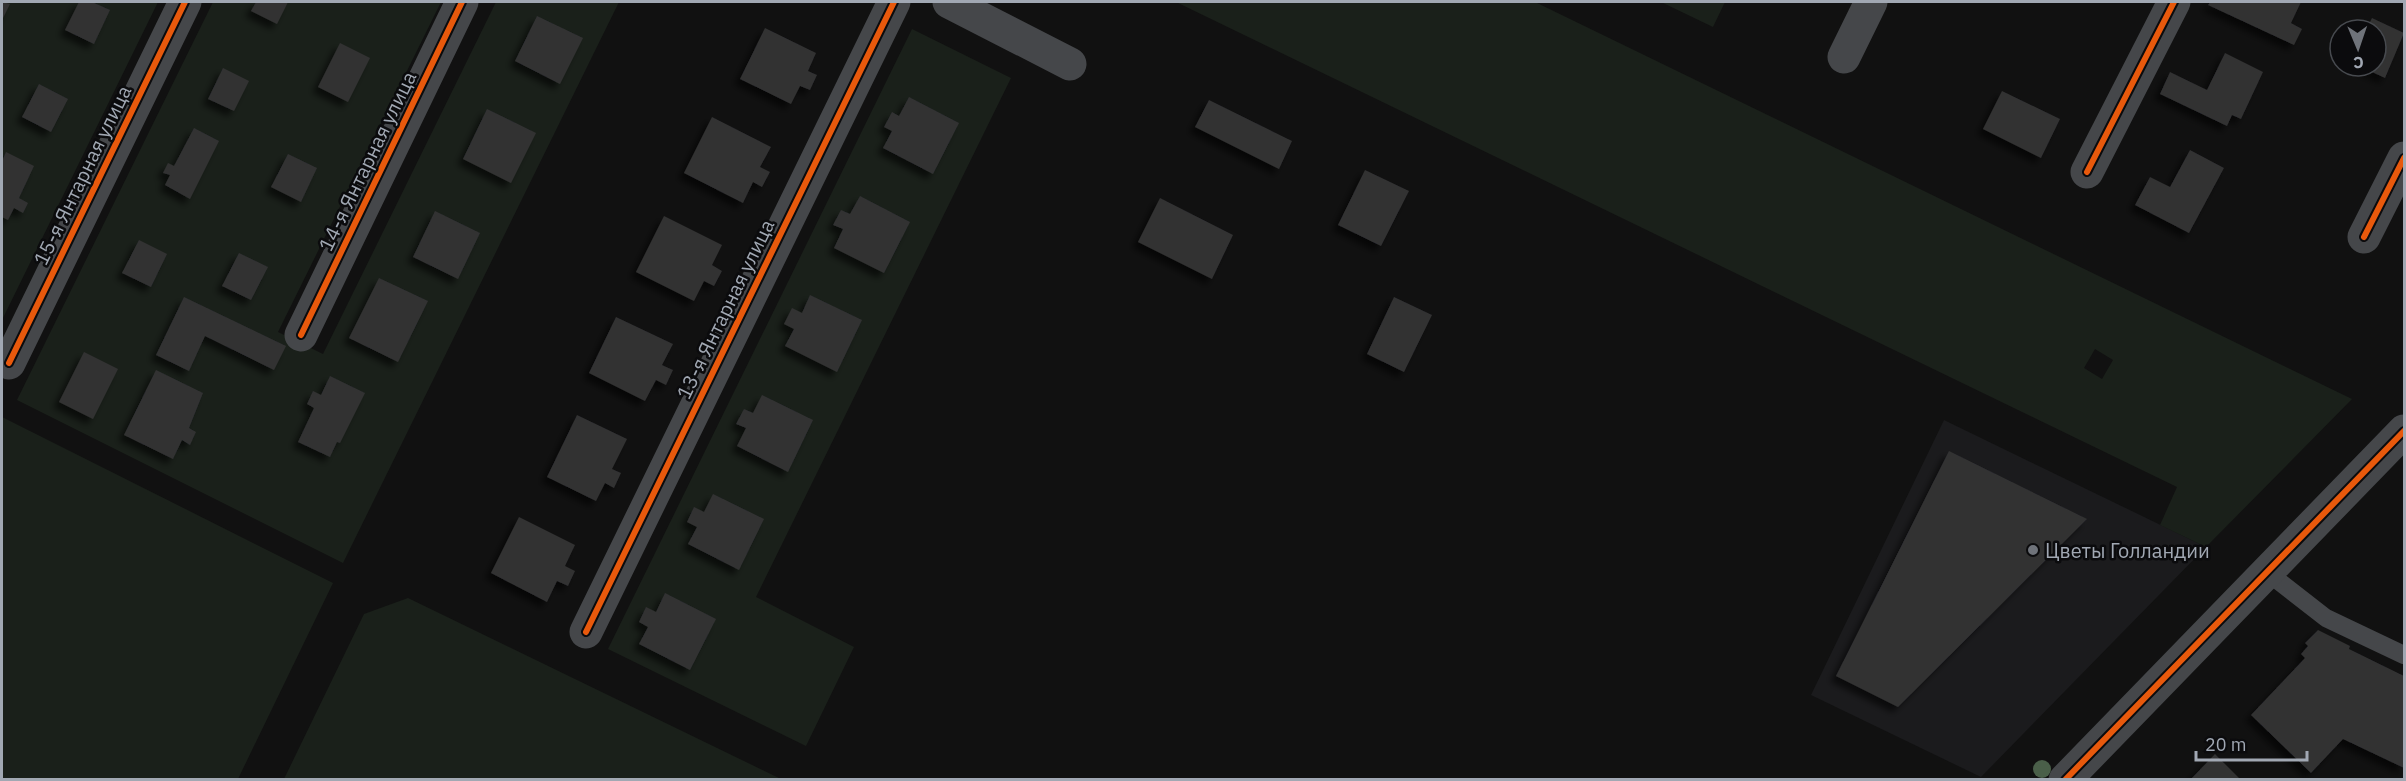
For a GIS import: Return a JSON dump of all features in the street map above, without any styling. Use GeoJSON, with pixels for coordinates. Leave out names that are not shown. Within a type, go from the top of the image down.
{"type":"FeatureCollection","features":[{"type":"Feature","properties":{"kind":"street","name":"15-я Янтарная улица"},"geometry":{"type":"LineString","coordinates":[[9,363],[185,2]]}},
{"type":"Feature","properties":{"kind":"street","name":"14-я Янтарная улица"},"geometry":{"type":"LineString","coordinates":[[301,335],[462,2]]}},
{"type":"Feature","properties":{"kind":"street","name":"13-я Янтарная улица"},"geometry":{"type":"LineString","coordinates":[[586,632],[894,2]]}},
{"type":"Feature","properties":{"kind":"street"},"geometry":{"type":"LineString","coordinates":[[949,2],[1070,64]]}},
{"type":"Feature","properties":{"kind":"street"},"geometry":{"type":"LineString","coordinates":[[1844,57],[1871,2]]}},
{"type":"Feature","properties":{"kind":"street"},"geometry":{"type":"LineString","coordinates":[[2088,172],[2174,2]]}},
{"type":"Feature","properties":{"kind":"street"},"geometry":{"type":"LineString","coordinates":[[2364,237],[2404,158]]}},
{"type":"Feature","properties":{"kind":"street"},"geometry":{"type":"LineString","coordinates":[[2065,780],[2404,431]]}},
{"type":"Feature","properties":{"kind":"lane"},"geometry":{"type":"LineString","coordinates":[[2267,572],[2326,618],[2404,655]]}},
{"type":"Feature","properties":{"kind":"shaded area"},"geometry":{"type":"Polygon","coordinates":[[[2,2],[158,2],[2,320],[2,2]]]}},
{"type":"Feature","properties":{"kind":"shaded area"},"geometry":{"type":"Polygon","coordinates":[[[213,2],[441,2],[278,332],[323,354],[496,2],[619,2],[343,563],[17,400],[213,2]]]}},
{"type":"Feature","properties":{"kind":"shaded area"},"geometry":{"type":"Polygon","coordinates":[[[1176,2],[1535,2],[2352,399],[2206,547],[2160,525],[2177,487],[1176,2]],[[2095,349],[2084,368],[2102,379],[2113,360],[2095,349]]]}},
{"type":"Feature","properties":{"kind":"shaded area"},"geometry":{"type":"Polygon","coordinates":[[[1661,2],[1725,2],[1713,27],[1661,2]]]}},
{"type":"Feature","properties":{"kind":"shaded area"},"geometry":{"type":"Polygon","coordinates":[[[912,29],[1011,78],[756,597],[854,647],[806,746],[608,649],[912,29]]]}},
{"type":"Feature","properties":{"kind":"shaded area"},"geometry":{"type":"Polygon","coordinates":[[[2,417],[333,583],[238,779],[2,779],[2,417]]]}},
{"type":"Feature","properties":{"kind":"shaded area"},"geometry":{"type":"Polygon","coordinates":[[[1944,420],[2206,547],[1981,777],[1811,695],[1944,420]]]}},
{"type":"Feature","properties":{"kind":"shaded area"},"geometry":{"type":"Polygon","coordinates":[[[408,598],[781,779],[284,779],[364,614],[408,598]]]}},
{"type":"Feature","properties":{"kind":"building"},"geometry":{"type":"Polygon","coordinates":[[[2,2],[10,4],[2,20],[2,2]]]}},
{"type":"Feature","properties":{"kind":"building"},"geometry":{"type":"Polygon","coordinates":[[[79,2],[92,2],[110,10],[94,44],[65,30],[79,2]]]}},
{"type":"Feature","properties":{"kind":"building"},"geometry":{"type":"Polygon","coordinates":[[[256,2],[288,2],[277,24],[251,11],[256,2]]]}},
{"type":"Feature","properties":{"kind":"building"},"geometry":{"type":"Polygon","coordinates":[[[2210,2],[2301,2],[2291,23],[2302,29],[2294,45],[2208,5],[2210,2]]]}},
{"type":"Feature","properties":{"kind":"building"},"geometry":{"type":"Polygon","coordinates":[[[537,16],[583,38],[560,84],[515,61],[537,16]]]}},
{"type":"Feature","properties":{"kind":"building"},"geometry":{"type":"Polygon","coordinates":[[[2388,26],[2404,33],[2388,71],[2388,26]]]}},
{"type":"Feature","properties":{"kind":"building"},"geometry":{"type":"Polygon","coordinates":[[[765,28],[816,53],[808,71],[817,75],[810,90],[800,86],[791,104],[740,79],[765,28]]]}},
{"type":"Feature","properties":{"kind":"building"},"geometry":{"type":"Polygon","coordinates":[[[340,43],[370,58],[348,102],[318,87],[340,43]]]}},
{"type":"Feature","properties":{"kind":"building"},"geometry":{"type":"Polygon","coordinates":[[[2225,53],[2263,72],[2241,119],[2232,115],[2227,126],[2160,94],[2170,72],[2207,90],[2225,53]]]}},
{"type":"Feature","properties":{"kind":"building"},"geometry":{"type":"Polygon","coordinates":[[[223,68],[249,81],[234,111],[208,99],[223,68]]]}},
{"type":"Feature","properties":{"kind":"building"},"geometry":{"type":"Polygon","coordinates":[[[39,84],[68,99],[51,132],[22,117],[39,84]]]}},
{"type":"Feature","properties":{"kind":"building"},"geometry":{"type":"Polygon","coordinates":[[[2002,91],[2060,119],[2041,158],[1983,129],[2002,91]]]}},
{"type":"Feature","properties":{"kind":"building"},"geometry":{"type":"Polygon","coordinates":[[[909,97],[959,123],[933,174],[883,148],[892,131],[884,127],[892,112],[899,116],[909,97]]]}},
{"type":"Feature","properties":{"kind":"building"},"geometry":{"type":"Polygon","coordinates":[[[1209,100],[1292,141],[1279,169],[1195,127],[1209,100]]]}},
{"type":"Feature","properties":{"kind":"building"},"geometry":{"type":"Polygon","coordinates":[[[487,109],[536,133],[511,183],[463,159],[487,109]]]}},
{"type":"Feature","properties":{"kind":"building"},"geometry":{"type":"Polygon","coordinates":[[[712,117],[771,147],[760,167],[770,172],[762,187],[753,182],[743,203],[684,173],[712,117]]]}},
{"type":"Feature","properties":{"kind":"building"},"geometry":{"type":"Polygon","coordinates":[[[194,128],[219,141],[190,199],[165,185],[170,175],[163,173],[168,163],[174,166],[194,128]]]}},
{"type":"Feature","properties":{"kind":"building"},"geometry":{"type":"Polygon","coordinates":[[[2190,150],[2224,168],[2189,233],[2135,205],[2150,177],[2170,187],[2190,150]]]}},
{"type":"Feature","properties":{"kind":"building"},"geometry":{"type":"Polygon","coordinates":[[[6,152],[34,166],[19,198],[28,203],[23,213],[14,208],[8,220],[2,217],[2,161],[6,152]]]}},
{"type":"Feature","properties":{"kind":"building"},"geometry":{"type":"Polygon","coordinates":[[[288,154],[317,168],[301,202],[271,187],[288,154]]]}},
{"type":"Feature","properties":{"kind":"building"},"geometry":{"type":"Polygon","coordinates":[[[1365,170],[1409,191],[1381,246],[1338,225],[1365,170]]]}},
{"type":"Feature","properties":{"kind":"building"},"geometry":{"type":"Polygon","coordinates":[[[860,196],[910,222],[884,273],[834,248],[843,229],[833,225],[841,210],[850,214],[860,196]]]}},
{"type":"Feature","properties":{"kind":"building"},"geometry":{"type":"Polygon","coordinates":[[[1160,198],[1233,235],[1212,279],[1138,242],[1160,198]]]}},
{"type":"Feature","properties":{"kind":"building"},"geometry":{"type":"Polygon","coordinates":[[[435,211],[480,233],[458,279],[413,257],[435,211]]]}},
{"type":"Feature","properties":{"kind":"building"},"geometry":{"type":"Polygon","coordinates":[[[664,216],[722,245],[712,265],[722,271],[714,286],[704,281],[694,301],[636,272],[664,216]]]}},
{"type":"Feature","properties":{"kind":"building"},"geometry":{"type":"Polygon","coordinates":[[[139,240],[167,254],[151,287],[122,273],[139,240]]]}},
{"type":"Feature","properties":{"kind":"building"},"geometry":{"type":"Polygon","coordinates":[[[239,253],[268,267],[251,300],[222,286],[239,253]]]}},
{"type":"Feature","properties":{"kind":"building"},"geometry":{"type":"Polygon","coordinates":[[[379,278],[428,301],[398,362],[349,338],[379,278]]]}},
{"type":"Feature","properties":{"kind":"building"},"geometry":{"type":"Polygon","coordinates":[[[810,295],[862,320],[837,372],[785,346],[794,329],[784,324],[792,308],[802,313],[810,295]]]}},
{"type":"Feature","properties":{"kind":"building"},"geometry":{"type":"Polygon","coordinates":[[[184,297],[286,346],[274,370],[205,336],[189,371],[156,355],[184,297]]]}},
{"type":"Feature","properties":{"kind":"building"},"geometry":{"type":"Polygon","coordinates":[[[1394,297],[1432,315],[1404,372],[1367,354],[1394,297]]]}},
{"type":"Feature","properties":{"kind":"building"},"geometry":{"type":"Polygon","coordinates":[[[616,317],[673,344],[662,365],[673,370],[666,385],[656,380],[645,401],[589,373],[616,317]]]}},
{"type":"Feature","properties":{"kind":"building"},"geometry":{"type":"Polygon","coordinates":[[[84,352],[118,369],[93,419],[59,402],[84,352]]]}},
{"type":"Feature","properties":{"kind":"building"},"geometry":{"type":"Polygon","coordinates":[[[156,370],[203,393],[189,428],[196,432],[190,445],[182,440],[173,459],[124,435],[156,370]]]}},
{"type":"Feature","properties":{"kind":"building"},"geometry":{"type":"Polygon","coordinates":[[[330,376],[365,393],[340,443],[337,442],[330,457],[298,442],[314,408],[307,404],[313,391],[321,395],[330,376]]]}},
{"type":"Feature","properties":{"kind":"building"},"geometry":{"type":"Polygon","coordinates":[[[762,395],[813,420],[788,472],[737,446],[746,428],[736,424],[744,409],[753,413],[762,395]]]}},
{"type":"Feature","properties":{"kind":"building"},"geometry":{"type":"Polygon","coordinates":[[[577,415],[627,439],[612,469],[621,473],[614,488],[605,483],[596,501],[547,477],[577,415]]]}},
{"type":"Feature","properties":{"kind":"building"},"geometry":{"type":"Polygon","coordinates":[[[1949,451],[2087,519],[1898,707],[1836,676],[1949,451]]]}},
{"type":"Feature","properties":{"kind":"building"},"geometry":{"type":"Polygon","coordinates":[[[713,494],[764,519],[739,570],[688,544],[697,527],[687,522],[694,507],[704,512],[713,494]]]}},
{"type":"Feature","properties":{"kind":"building"},"geometry":{"type":"Polygon","coordinates":[[[519,517],[575,545],[565,566],[575,571],[568,586],[557,581],[547,602],[491,573],[519,517]]]}},
{"type":"Feature","properties":{"kind":"building"},"geometry":{"type":"Polygon","coordinates":[[[665,593],[716,619],[690,670],[639,644],[648,627],[639,622],[646,607],[656,612],[665,593]]]}},
{"type":"Feature","properties":{"kind":"building"},"geometry":{"type":"Polygon","coordinates":[[[2318,630],[2350,646],[2349,649],[2404,676],[2404,768],[2343,739],[2311,773],[2251,715],[2305,658],[2301,654],[2308,646],[2305,643],[2318,630]]]}},
{"type":"Feature","properties":{"kind":"building"},"geometry":{"type":"Polygon","coordinates":[[[2215,754],[2241,780],[2190,780],[2215,754]]]}},
{"type":"Feature","properties":{"kind":"cycle path"},"geometry":{"type":"LineString","coordinates":[[9,363],[185,2]]}},
{"type":"Feature","properties":{"kind":"cycle path"},"geometry":{"type":"LineString","coordinates":[[301,335],[462,2]]}},
{"type":"Feature","properties":{"kind":"cycle path"},"geometry":{"type":"LineString","coordinates":[[586,632],[894,2]]}},
{"type":"Feature","properties":{"kind":"cycle path"},"geometry":{"type":"LineString","coordinates":[[2087,172],[2174,2]]}},
{"type":"Feature","properties":{"kind":"cycle path"},"geometry":{"type":"LineString","coordinates":[[2364,237],[2404,158]]}},
{"type":"Feature","properties":{"kind":"cycle path"},"geometry":{"type":"LineString","coordinates":[[2065,780],[2404,431]]}},
{"type":"Feature","properties":{"kind":"place","name":"Цветы Голландии"},"geometry":{"type":"Point","coordinates":[2033,550]}}]}
